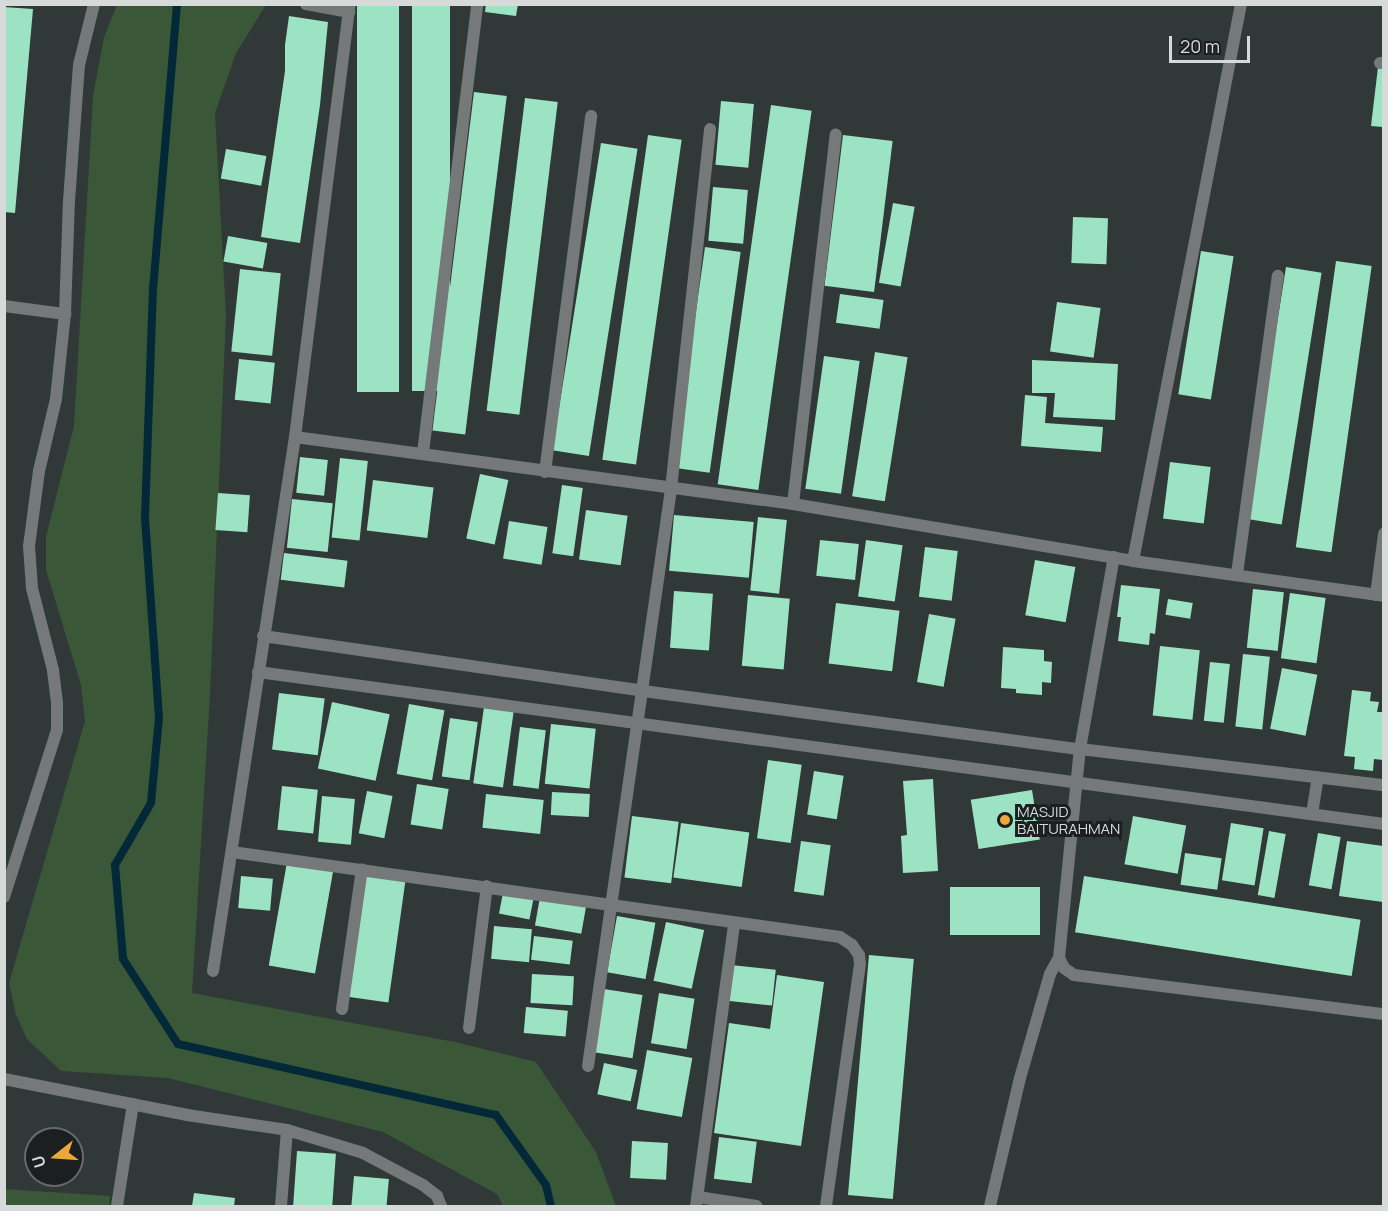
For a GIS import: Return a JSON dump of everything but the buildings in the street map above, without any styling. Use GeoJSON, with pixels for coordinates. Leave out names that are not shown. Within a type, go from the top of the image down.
{"type":"FeatureCollection","features":[{"type":"Feature","properties":{"kind":"street"},"geometry":{"type":"LineString","coordinates":[[4,897],[57,730],[53,670],[32,588],[29,546],[39,471],[56,399],[65,314],[69,201],[80,65],[94,4]]}},
{"type":"Feature","properties":{"kind":"street"},"geometry":{"type":"LineString","coordinates":[[213,971],[295,437],[350,8],[306,4]]}},
{"type":"Feature","properties":{"kind":"street"},"geometry":{"type":"LineString","coordinates":[[423,453],[477,4]]}},
{"type":"Feature","properties":{"kind":"street"},"geometry":{"type":"LineString","coordinates":[[1134,561],[1241,4]]}},
{"type":"Feature","properties":{"kind":"street"},"geometry":{"type":"LineString","coordinates":[[545,472],[591,116]]}},
{"type":"Feature","properties":{"kind":"street"},"geometry":{"type":"LineString","coordinates":[[588,1066],[671,489],[710,129]]}},
{"type":"Feature","properties":{"kind":"street"},"geometry":{"type":"LineString","coordinates":[[793,504],[836,134]]}},
{"type":"Feature","properties":{"kind":"street"},"geometry":{"type":"LineString","coordinates":[[1237,574],[1278,276]]}},
{"type":"Feature","properties":{"kind":"street"},"geometry":{"type":"LineString","coordinates":[[4,306],[65,314]]}},
{"type":"Feature","properties":{"kind":"street"},"geometry":{"type":"LineString","coordinates":[[295,437],[793,504],[1134,561],[1380,596],[1383,534]]}},
{"type":"Feature","properties":{"kind":"street"},"geometry":{"type":"LineString","coordinates":[[990,1206],[1020,1078],[1050,974],[1059,958],[1080,749],[1114,556]]}},
{"type":"Feature","properties":{"kind":"street"},"geometry":{"type":"LineString","coordinates":[[263,636],[643,691],[1080,749],[1383,785]]}},
{"type":"Feature","properties":{"kind":"street"},"geometry":{"type":"LineString","coordinates":[[258,672],[1078,785],[1383,824]]}},
{"type":"Feature","properties":{"kind":"street"},"geometry":{"type":"LineString","coordinates":[[1312,814],[1318,777]]}},
{"type":"Feature","properties":{"kind":"street"},"geometry":{"type":"LineString","coordinates":[[232,852],[487,886],[734,925],[840,938],[852,945],[859,955],[826,1206]]}},
{"type":"Feature","properties":{"kind":"street"},"geometry":{"type":"LineString","coordinates":[[342,1009],[362,869]]}},
{"type":"Feature","properties":{"kind":"street"},"geometry":{"type":"LineString","coordinates":[[469,1028],[487,886]]}},
{"type":"Feature","properties":{"kind":"street"},"geometry":{"type":"LineString","coordinates":[[734,925],[697,1202],[756,1206]]}},
{"type":"Feature","properties":{"kind":"street"},"geometry":{"type":"LineString","coordinates":[[1059,958],[1064,968],[1074,975],[1383,1014]]}},
{"type":"Feature","properties":{"kind":"street"},"geometry":{"type":"LineString","coordinates":[[4,1079],[287,1130],[363,1153],[423,1185],[437,1196],[441,1206]]}},
{"type":"Feature","properties":{"kind":"street"},"geometry":{"type":"LineString","coordinates":[[117,1206],[133,1104]]}},
{"type":"Feature","properties":{"kind":"street"},"geometry":{"type":"LineString","coordinates":[[281,1206],[287,1130]]}},
{"type":"Feature","properties":{"kind":"green space"},"geometry":{"type":"Polygon","coordinates":[[[117,5],[266,5],[236,53],[215,113],[226,316],[210,694],[192,993],[455,1042],[536,1062],[596,1152],[616,1206],[503,1206],[497,1194],[383,1132],[168,1078],[61,1071],[27,1039],[16,1015],[9,983],[85,721],[81,685],[46,570],[46,537],[74,426],[93,96],[104,37],[117,5]]]}},
{"type":"Feature","properties":{"kind":"green space"},"geometry":{"type":"Polygon","coordinates":[[[4,1189],[110,1196],[109,1206],[5,1206],[4,1189]]]}},
{"type":"Feature","properties":{"kind":"waterway"},"geometry":{"type":"LineString","coordinates":[[177,4],[153,288],[145,518],[159,718],[151,803],[115,865],[123,959],[178,1044],[496,1115],[546,1185],[551,1206]]}},
{"type":"Feature","properties":{"kind":"place","name":"MASJID BAITURAHMAN"},"geometry":{"type":"Point","coordinates":[1005,820]}}]}
